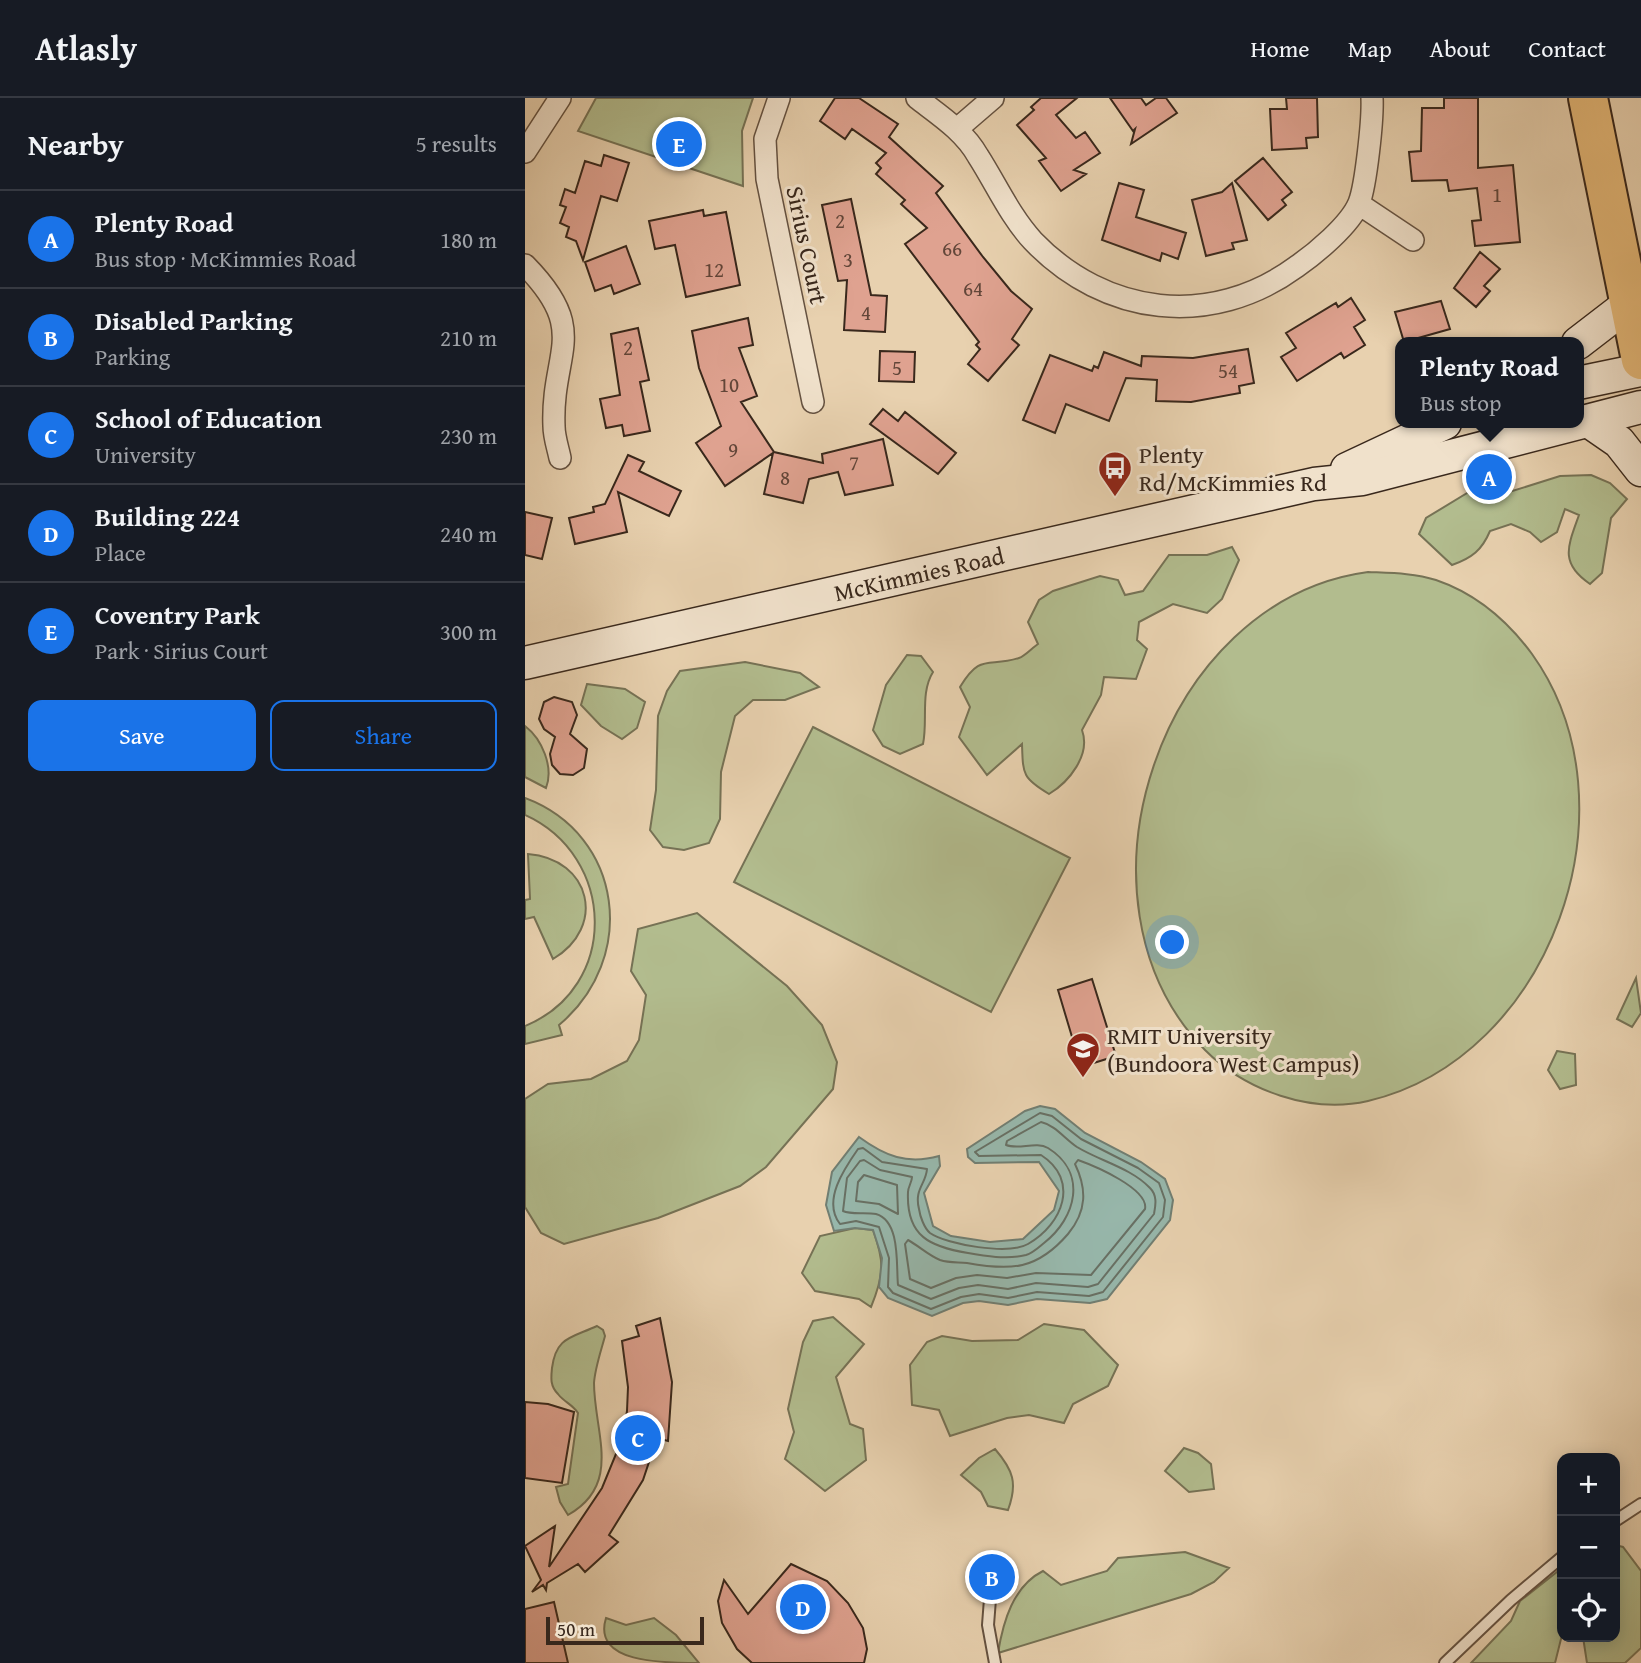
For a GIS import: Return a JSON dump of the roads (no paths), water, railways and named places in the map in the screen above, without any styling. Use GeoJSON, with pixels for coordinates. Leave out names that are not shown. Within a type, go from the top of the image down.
{"type":"FeatureCollection","features":[{"type":"Feature","properties":{"kind":"highway"},"geometry":{"type":"LineString","coordinates":[[1588,98],[1641,360]]}},
{"type":"Feature","properties":{"kind":"main road"},"geometry":{"type":"LineString","coordinates":[[1584,338],[1630,303]]}},
{"type":"Feature","properties":{"kind":"main road"},"geometry":{"type":"LineString","coordinates":[[1584,382],[1641,370]]}},
{"type":"Feature","properties":{"kind":"main road","name":"McKimmies Road"},"geometry":{"type":"LineString","coordinates":[[1584,424],[1641,407]]}},
{"type":"Feature","properties":{"kind":"main road"},"geometry":{"type":"LineString","coordinates":[[1590,422],[1619,442],[1641,470]]}},
{"type":"Feature","properties":{"kind":"main road","name":"McKimmies Road"},"geometry":{"type":"LineString","coordinates":[[1314,484],[1434,428]]}},
{"type":"Feature","properties":{"kind":"main road","name":"McKimmies Road"},"geometry":{"type":"LineString","coordinates":[[525,663],[1314,484],[1362,479],[1566,428]]}},
{"type":"Feature","properties":{"kind":"street"},"geometry":{"type":"LineString","coordinates":[[525,152],[560,98]]}},
{"type":"Feature","properties":{"kind":"street","name":"Sirius Court"},"geometry":{"type":"LineString","coordinates":[[779,98],[765,139],[767,179],[813,402]]}},
{"type":"Feature","properties":{"kind":"street"},"geometry":{"type":"LineString","coordinates":[[917,98],[957,129],[978,154],[992,182],[1031,239],[1070,275],[1132,301],[1164,307],[1202,306],[1238,299],[1276,282],[1323,248],[1359,204],[1373,116],[1373,98]]}},
{"type":"Feature","properties":{"kind":"street"},"geometry":{"type":"LineString","coordinates":[[957,129],[993,98]]}},
{"type":"Feature","properties":{"kind":"street"},"geometry":{"type":"LineString","coordinates":[[1359,204],[1413,240]]}},
{"type":"Feature","properties":{"kind":"street"},"geometry":{"type":"LineString","coordinates":[[525,265],[545,285],[561,319],[563,357],[554,428],[559,458]]}},
{"type":"Feature","properties":{"kind":"lane"},"geometry":{"type":"LineString","coordinates":[[1620,1518],[1641,1504]]}},
{"type":"Feature","properties":{"kind":"lane"},"geometry":{"type":"LineString","coordinates":[[1445,1663],[1511,1600],[1557,1562]]}},
{"type":"Feature","properties":{"kind":"lane"},"geometry":{"type":"LineString","coordinates":[[990,1600],[988,1625],[995,1663]]}},
{"type":"Feature","properties":{"kind":"water"},"geometry":{"type":"Polygon","coordinates":[[[1040,1106],[1055,1109],[1085,1133],[1141,1162],[1165,1179],[1173,1200],[1170,1220],[1107,1299],[1090,1303],[1037,1299],[1008,1305],[979,1301],[963,1303],[932,1316],[888,1298],[879,1287],[882,1258],[873,1230],[855,1228],[834,1231],[826,1205],[832,1172],[859,1137],[897,1157],[917,1160],[939,1156],[940,1166],[924,1193],[933,1226],[951,1236],[990,1242],[1023,1239],[1054,1210],[1059,1191],[1039,1162],[975,1163],[968,1157],[967,1149],[1025,1111],[1040,1106]]]}},
{"type":"Feature","properties":{"kind":"place","name":"Coventry Park"},"geometry":{"type":"Point","coordinates":[679,144]}},
{"type":"Feature","properties":{"kind":"place","name":"Plenty Road"},"geometry":{"type":"Point","coordinates":[1489,477]}},
{"type":"Feature","properties":{"kind":"place","name":"Plenty Rd/McKimmies Rd"},"geometry":{"type":"Point","coordinates":[1115,498]}},
{"type":"Feature","properties":{"kind":"place","name":"RMIT University (Bundoora West Campus)"},"geometry":{"type":"Point","coordinates":[1083,1079]}},
{"type":"Feature","properties":{"kind":"place","name":"School of Education"},"geometry":{"type":"Point","coordinates":[638,1438]}},
{"type":"Feature","properties":{"kind":"place","name":"Disabled Parking"},"geometry":{"type":"Point","coordinates":[992,1577]}},
{"type":"Feature","properties":{"kind":"place","name":"Building 224"},"geometry":{"type":"Point","coordinates":[803,1607]}}]}
